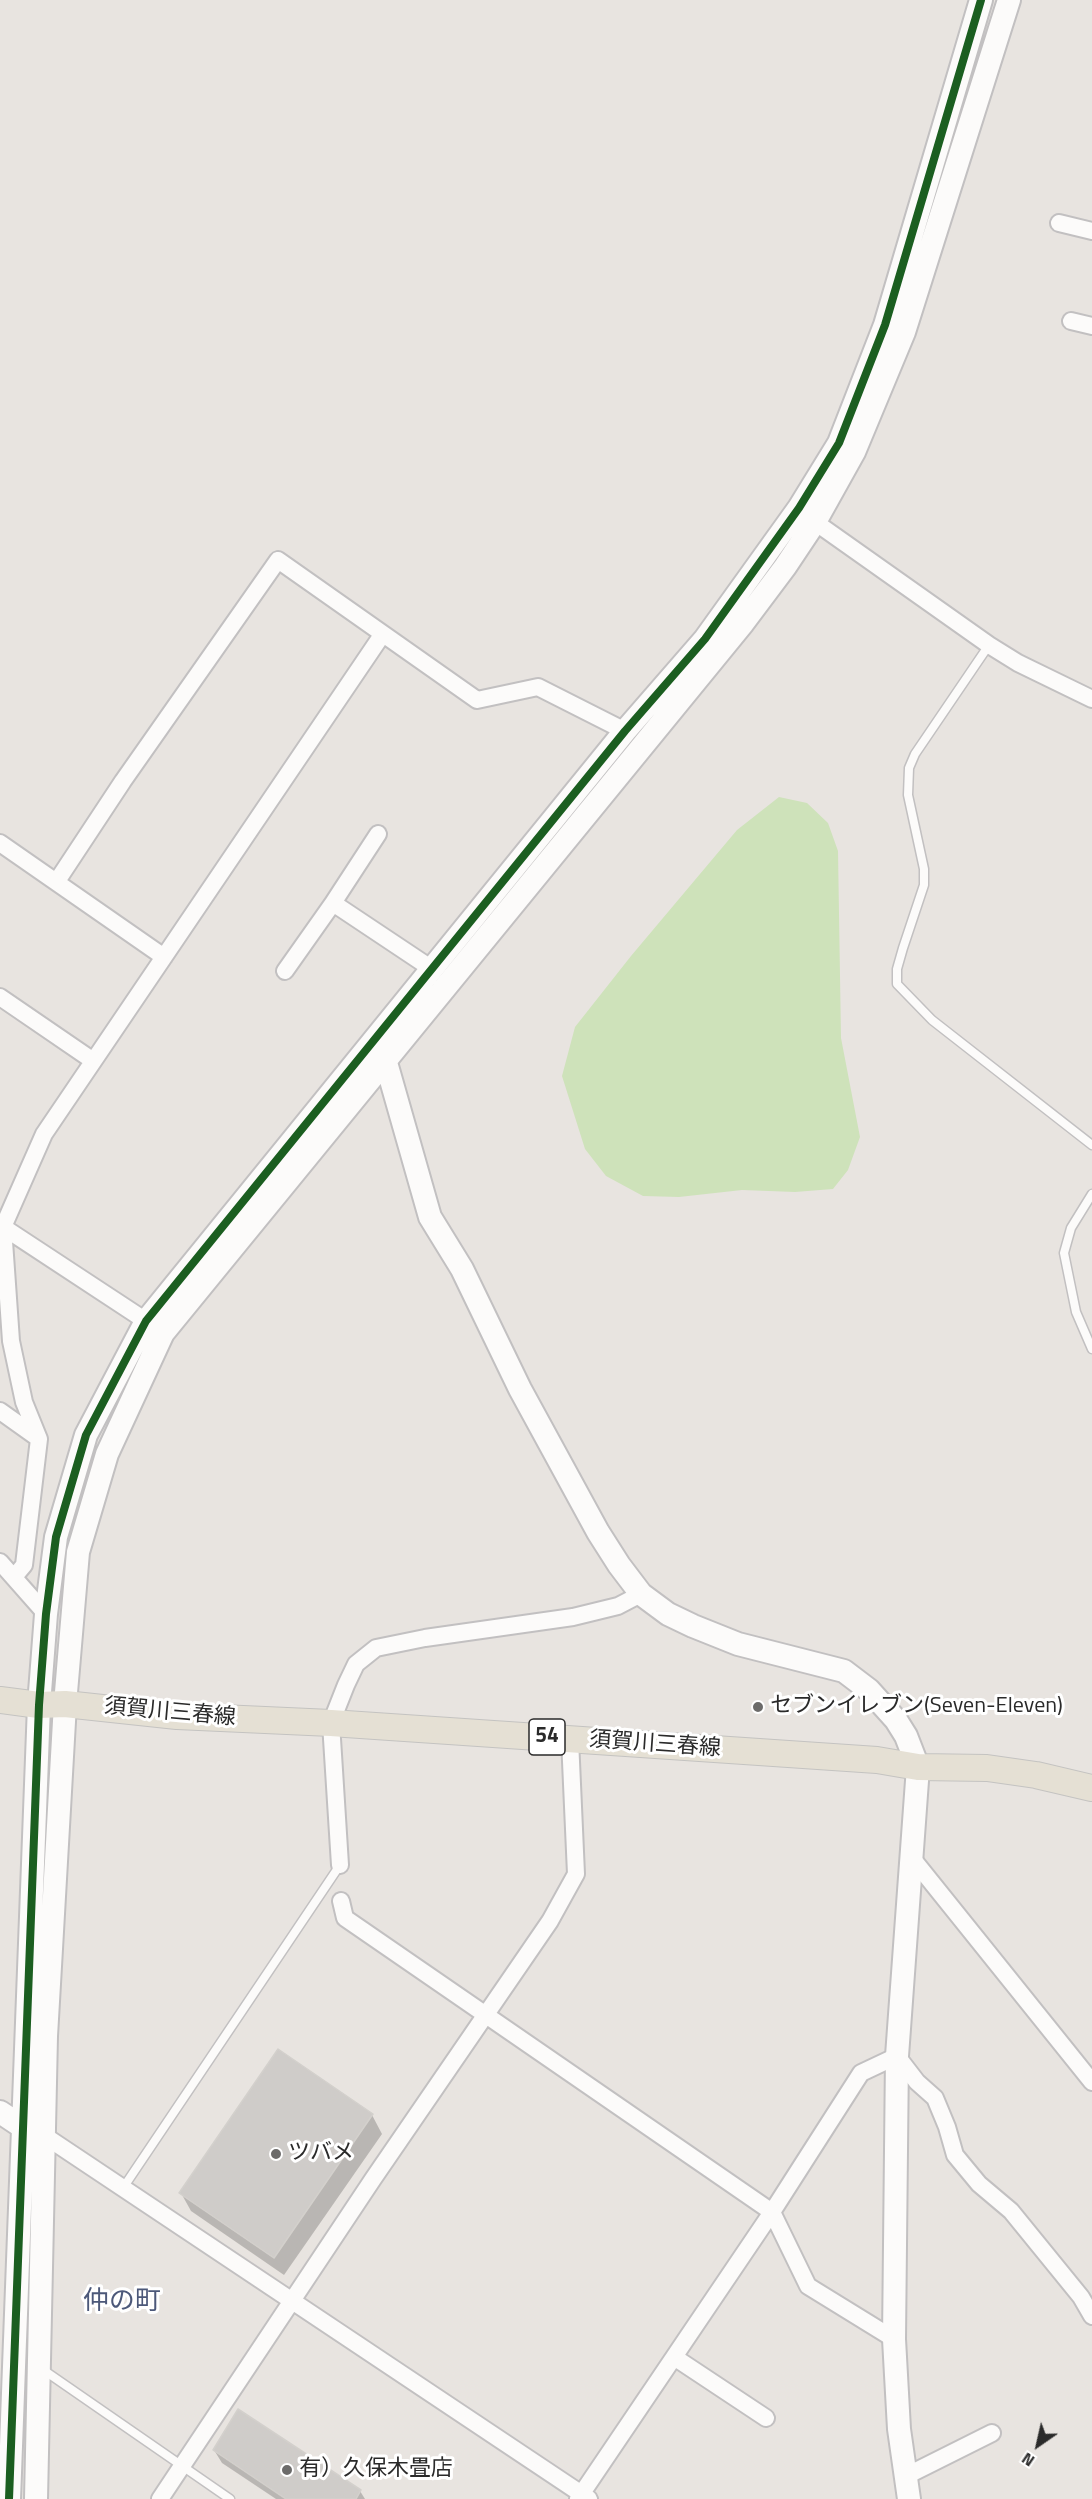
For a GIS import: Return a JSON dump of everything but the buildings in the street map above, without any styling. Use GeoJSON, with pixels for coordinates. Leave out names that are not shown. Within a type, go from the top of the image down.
{"type":"FeatureCollection","features":[{"type":"Feature","properties":{"kind":"main road","name":"須賀川三春線"},"geometry":{"type":"LineString","coordinates":[[0,1700],[39,1705],[65,1704],[177,1716],[331,1723],[877,1760],[918,1767],[987,1768],[1036,1774],[1092,1788]]}},
{"type":"Feature","properties":{"kind":"street"},"geometry":{"type":"LineString","coordinates":[[36,2499],[46,2036],[65,1704],[78,1552],[107,1454],[163,1333],[378,1051],[432,969],[625,731],[705,639],[799,508],[838,443],[885,325],[981,0]]}},
{"type":"Feature","properties":{"kind":"street"},"geometry":{"type":"LineString","coordinates":[[9,2499],[39,1705],[46,1614],[56,1537],[86,1435],[146,1321],[743,622],[785,567],[814,522],[854,452],[904,332],[1009,0]]}},
{"type":"Feature","properties":{"kind":"street"},"geometry":{"type":"LineString","coordinates":[[1059,223],[1092,231]]}},
{"type":"Feature","properties":{"kind":"street"},"geometry":{"type":"LineString","coordinates":[[1071,321],[1092,326]]}},
{"type":"Feature","properties":{"kind":"street"},"geometry":{"type":"LineString","coordinates":[[814,522],[989,645],[1018,663],[1092,699]]}},
{"type":"Feature","properties":{"kind":"street"},"geometry":{"type":"LineString","coordinates":[[57,881],[123,781],[278,560],[477,700],[538,687],[625,731]]}},
{"type":"Feature","properties":{"kind":"street"},"geometry":{"type":"LineString","coordinates":[[14,1576],[24,1565],[39,1439],[24,1402],[11,1341],[3,1227],[44,1134],[382,635]]}},
{"type":"Feature","properties":{"kind":"street"},"geometry":{"type":"LineString","coordinates":[[285,971],[378,834]]}},
{"type":"Feature","properties":{"kind":"street"},"geometry":{"type":"LineString","coordinates":[[0,843],[164,957]]}},
{"type":"Feature","properties":{"kind":"street"},"geometry":{"type":"LineString","coordinates":[[333,903],[432,969]]}},
{"type":"Feature","properties":{"kind":"street"},"geometry":{"type":"LineString","coordinates":[[0,997],[92,1060]]}},
{"type":"Feature","properties":{"kind":"street"},"geometry":{"type":"LineString","coordinates":[[378,1051],[430,1217],[462,1269],[520,1389],[598,1532],[641,1594],[668,1614],[738,1644],[844,1671],[869,1690],[896,1720],[906,1736],[918,1767],[897,2056],[894,2339],[900,2429],[909,2499]]}},
{"type":"Feature","properties":{"kind":"street"},"geometry":{"type":"LineString","coordinates":[[3,1227],[146,1321]]}},
{"type":"Feature","properties":{"kind":"street"},"geometry":{"type":"LineString","coordinates":[[0,1411],[39,1439]]}},
{"type":"Feature","properties":{"kind":"street"},"geometry":{"type":"LineString","coordinates":[[0,1562],[46,1614]]}},
{"type":"Feature","properties":{"kind":"street"},"geometry":{"type":"LineString","coordinates":[[340,1865],[331,1723],[356,1664],[376,1648],[425,1638],[573,1617],[618,1606],[641,1594]]}},
{"type":"Feature","properties":{"kind":"street"},"geometry":{"type":"LineString","coordinates":[[160,2499],[550,1921],[576,1874],[570,1739]]}},
{"type":"Feature","properties":{"kind":"street"},"geometry":{"type":"LineString","coordinates":[[912,1858],[1092,2082]]}},
{"type":"Feature","properties":{"kind":"street"},"geometry":{"type":"LineString","coordinates":[[341,1901],[345,1918],[772,2212],[808,2286],[894,2339]]}},
{"type":"Feature","properties":{"kind":"street"},"geometry":{"type":"LineString","coordinates":[[0,2112],[24,2128],[45,2136],[583,2497],[861,2073],[897,2056]]}},
{"type":"Feature","properties":{"kind":"street"},"geometry":{"type":"LineString","coordinates":[[897,2056],[917,2082],[935,2098],[955,2155],[979,2184],[1011,2211],[1081,2297],[1092,2316]]}},
{"type":"Feature","properties":{"kind":"street"},"geometry":{"type":"LineString","coordinates":[[674,2357],[766,2418]]}},
{"type":"Feature","properties":{"kind":"street"},"geometry":{"type":"LineString","coordinates":[[906,2476],[992,2433]]}},
{"type":"Feature","properties":{"kind":"lane"},"geometry":{"type":"LineString","coordinates":[[989,645],[915,754],[909,768],[908,795],[924,869],[924,885],[897,969],[897,984],[932,1020],[1092,1145]]}},
{"type":"Feature","properties":{"kind":"lane"},"geometry":{"type":"LineString","coordinates":[[1092,1194],[1071,1228],[1064,1253],[1076,1312],[1092,1349]]}},
{"type":"Feature","properties":{"kind":"lane"},"geometry":{"type":"LineString","coordinates":[[123,2188],[340,1865]]}},
{"type":"Feature","properties":{"kind":"lane"},"geometry":{"type":"LineString","coordinates":[[39,2367],[230,2499]]}},
{"type":"Feature","properties":{"kind":"lane"},"geometry":{"type":"LineString","coordinates":[[210,2499],[216,2490]]}},
{"type":"Feature","properties":{"kind":"green space"},"geometry":{"type":"Polygon","coordinates":[[[779,797],[807,803],[828,823],[838,851],[841,1038],[860,1137],[848,1170],[833,1189],[795,1192],[742,1190],[679,1197],[643,1196],[606,1176],[585,1149],[562,1076],[575,1027],[631,956],[737,830],[779,797]]]}},
{"type":"Feature","properties":{"kind":"cycle path"},"geometry":{"type":"LineString","coordinates":[[9,2499],[39,1705],[46,1614],[56,1537],[86,1435],[146,1321],[625,731],[705,639],[799,508],[839,443],[885,325],[981,0]]}},
{"type":"Feature","properties":{"kind":"place","name":"セブンイレブン(Seven-Eleven)"},"geometry":{"type":"Point","coordinates":[758,1707]}},
{"type":"Feature","properties":{"kind":"place","name":"ツバメ"},"geometry":{"type":"Point","coordinates":[276,2154]}},
{"type":"Feature","properties":{"kind":"place","name":"有）久保木畳店"},"geometry":{"type":"Point","coordinates":[287,2470]}},
{"type":"Feature","properties":{"kind":"district","name":"仲の町"},"geometry":{"type":"Point","coordinates":[122,2303]}}]}
